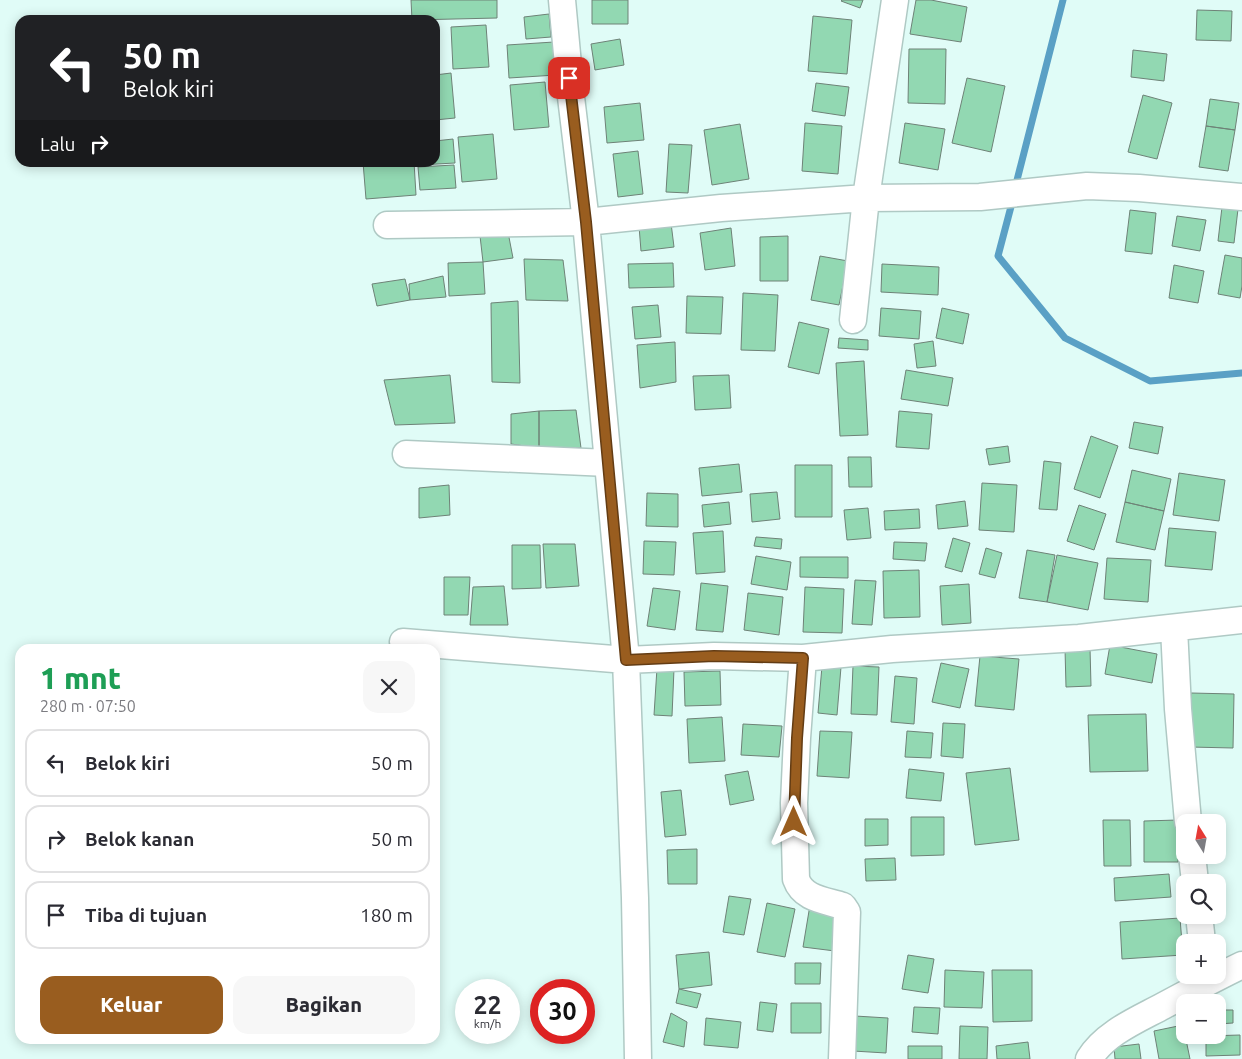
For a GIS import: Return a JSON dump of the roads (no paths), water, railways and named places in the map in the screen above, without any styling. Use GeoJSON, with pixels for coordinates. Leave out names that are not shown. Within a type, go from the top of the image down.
{"type":"FeatureCollection","features":[{"type":"Feature","properties":{"kind":"street"},"geometry":{"type":"LineString","coordinates":[[562,0],[586,222],[626,660],[638,1059]]}},
{"type":"Feature","properties":{"kind":"street"},"geometry":{"type":"LineString","coordinates":[[853,320],[866,198],[894,0]]}},
{"type":"Feature","properties":{"kind":"street"},"geometry":{"type":"LineString","coordinates":[[387,225],[586,222],[721,208],[866,198],[980,197],[1087,186],[1138,188],[1242,197]]}},
{"type":"Feature","properties":{"kind":"street"},"geometry":{"type":"LineString","coordinates":[[406,454],[608,463]]}},
{"type":"Feature","properties":{"kind":"street"},"geometry":{"type":"LineString","coordinates":[[440,645],[626,660],[714,656],[803,658],[892,650],[1079,638],[1242,620]]}},
{"type":"Feature","properties":{"kind":"street"},"geometry":{"type":"LineString","coordinates":[[1174,628],[1178,709],[1187,814]]}},
{"type":"Feature","properties":{"kind":"street"},"geometry":{"type":"LineString","coordinates":[[403,642],[428,644]]}},
{"type":"Feature","properties":{"kind":"street"},"geometry":{"type":"LineString","coordinates":[[803,658],[794,804],[796,879],[798,886],[809,896],[843,906],[847,912],[842,1059]]}},
{"type":"Feature","properties":{"kind":"street"},"geometry":{"type":"LineString","coordinates":[[1226,971],[1242,965]]}},
{"type":"Feature","properties":{"kind":"street"},"geometry":{"type":"LineString","coordinates":[[1088,1059],[1110,1037],[1198,984]]}},
{"type":"Feature","properties":{"kind":"waterway"},"geometry":{"type":"LineString","coordinates":[[1015,188],[1063,0]]}},
{"type":"Feature","properties":{"kind":"waterway"},"geometry":{"type":"LineString","coordinates":[[1013,199],[998,256],[1065,338],[1150,381],[1242,373]]}}]}
